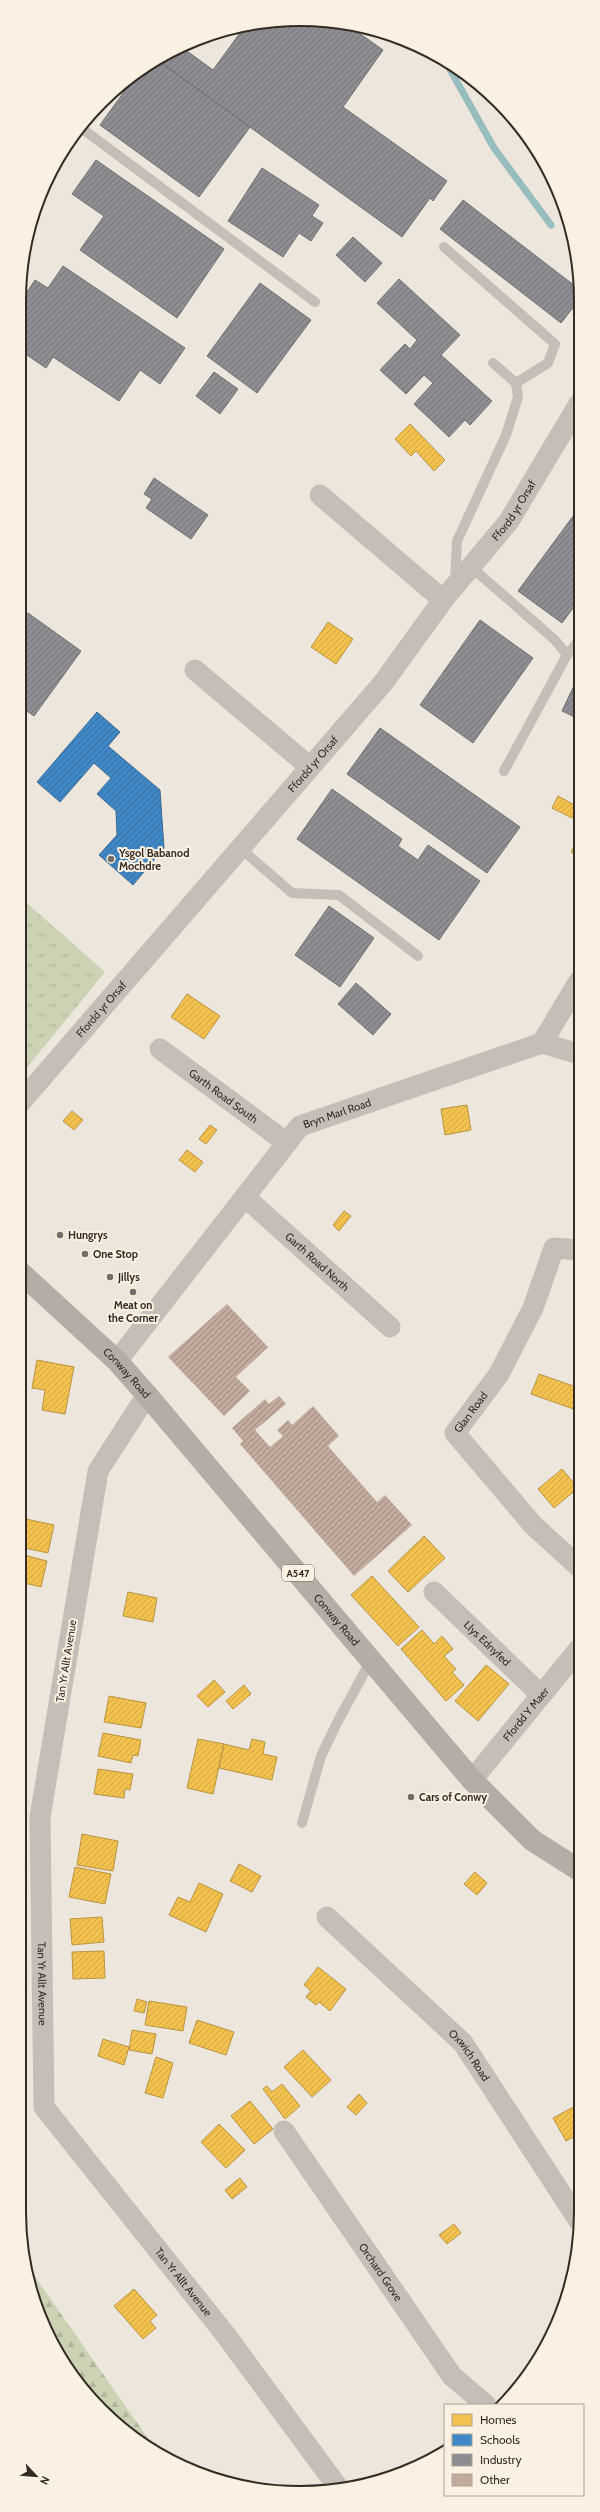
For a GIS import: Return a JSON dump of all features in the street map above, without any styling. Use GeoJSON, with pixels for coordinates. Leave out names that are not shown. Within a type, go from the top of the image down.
{"type":"FeatureCollection","features":[{"type":"Feature","properties":{"kind":"main road","name":"Conway Road"},"geometry":{"type":"LineString","coordinates":[[26,1278],[117,1361],[472,1780],[532,1840],[574,1867]]}},
{"type":"Feature","properties":{"kind":"street","name":"Ffordd yr Orsaf"},"geometry":{"type":"LineString","coordinates":[[26,1096],[383,683],[449,593],[509,521],[574,412]]}},
{"type":"Feature","properties":{"kind":"street"},"geometry":{"type":"LineString","coordinates":[[320,495],[449,593]]}},
{"type":"Feature","properties":{"kind":"street"},"geometry":{"type":"LineString","coordinates":[[195,670],[310,767]]}},
{"type":"Feature","properties":{"kind":"street"},"geometry":{"type":"LineString","coordinates":[[574,990],[542,1043],[574,1053]]}},
{"type":"Feature","properties":{"kind":"street","name":"Bryn Marl Road"},"geometry":{"type":"LineString","coordinates":[[117,1361],[300,1126],[542,1043]]}},
{"type":"Feature","properties":{"kind":"street","name":"Garth Road South"},"geometry":{"type":"LineString","coordinates":[[160,1049],[288,1142]]}},
{"type":"Feature","properties":{"kind":"street","name":"Garth Road North"},"geometry":{"type":"LineString","coordinates":[[245,1197],[390,1327]]}},
{"type":"Feature","properties":{"kind":"street","name":"Glan Road"},"geometry":{"type":"LineString","coordinates":[[574,1250],[554,1248],[533,1308],[499,1374],[455,1433],[533,1525],[574,1562]]}},
{"type":"Feature","properties":{"kind":"street","name":"Tan Yr Allt Avenue"},"geometry":{"type":"LineString","coordinates":[[147,1395],[98,1472],[40,1817],[44,2106],[225,2334],[336,2484]]}},
{"type":"Feature","properties":{"kind":"street","name":"Llys Ednyfed"},"geometry":{"type":"LineString","coordinates":[[434,1592],[542,1695]]}},
{"type":"Feature","properties":{"kind":"street","name":"Ffordd Y Maer"},"geometry":{"type":"LineString","coordinates":[[472,1780],[574,1655]]}},
{"type":"Feature","properties":{"kind":"street","name":"Oxwich Road"},"geometry":{"type":"LineString","coordinates":[[327,1917],[464,2042],[574,2213]]}},
{"type":"Feature","properties":{"kind":"street","name":"Orchard Grove"},"geometry":{"type":"LineString","coordinates":[[284,2131],[452,2376],[485,2404]]}},
{"type":"Feature","properties":{"kind":"lane"},"geometry":{"type":"LineString","coordinates":[[85,131],[315,302]]}},
{"type":"Feature","properties":{"kind":"lane"},"geometry":{"type":"LineString","coordinates":[[444,247],[555,344],[548,363],[516,383]]}},
{"type":"Feature","properties":{"kind":"lane"},"geometry":{"type":"LineString","coordinates":[[449,593],[457,541],[506,434],[518,397],[516,383],[493,363]]}},
{"type":"Feature","properties":{"kind":"lane"},"geometry":{"type":"LineString","coordinates":[[471,567],[555,640],[567,655]]}},
{"type":"Feature","properties":{"kind":"lane"},"geometry":{"type":"LineString","coordinates":[[504,770],[567,655],[574,646]]}},
{"type":"Feature","properties":{"kind":"lane"},"geometry":{"type":"LineString","coordinates":[[240,848],[292,893],[339,895],[418,956]]}},
{"type":"Feature","properties":{"kind":"lane"},"geometry":{"type":"LineString","coordinates":[[302,1823],[312,1782],[322,1756],[371,1660]]}},
{"type":"Feature","properties":{"kind":"green space"},"geometry":{"type":"Polygon","coordinates":[[[26,902],[105,972],[26,1069],[26,902]]]}},
{"type":"Feature","properties":{"kind":"green space"},"geometry":{"type":"Polygon","coordinates":[[[33,2274],[151,2442],[119,2418],[106,2406],[72,2364],[54,2333],[47,2317],[33,2274]]]}},
{"type":"Feature","properties":{"kind":"building: Homes"},"geometry":{"type":"Polygon","coordinates":[[[410,424],[445,460],[434,471],[416,451],[411,456],[395,439],[410,424]]]}},
{"type":"Feature","properties":{"kind":"building: Homes"},"geometry":{"type":"Polygon","coordinates":[[[328,622],[353,639],[336,664],[311,647],[328,622]]]}},
{"type":"Feature","properties":{"kind":"building: Homes"},"geometry":{"type":"Polygon","coordinates":[[[558,796],[574,805],[574,814],[572,818],[552,808],[558,796]]]}},
{"type":"Feature","properties":{"kind":"building: Homes"},"geometry":{"type":"Polygon","coordinates":[[[574,846],[574,854],[571,852],[574,846]]]}},
{"type":"Feature","properties":{"kind":"building: Homes"},"geometry":{"type":"Polygon","coordinates":[[[187,994],[220,1016],[204,1039],[171,1017],[187,994]]]}},
{"type":"Feature","properties":{"kind":"building: Homes"},"geometry":{"type":"Polygon","coordinates":[[[467,1105],[471,1130],[445,1135],[441,1109],[467,1105]]]}},
{"type":"Feature","properties":{"kind":"building: Homes"},"geometry":{"type":"Polygon","coordinates":[[[72,1111],[83,1120],[74,1130],[63,1121],[72,1111]]]}},
{"type":"Feature","properties":{"kind":"building: Homes"},"geometry":{"type":"Polygon","coordinates":[[[210,1125],[217,1130],[206,1144],[199,1139],[210,1125]]]}},
{"type":"Feature","properties":{"kind":"building: Homes"},"geometry":{"type":"Polygon","coordinates":[[[187,1150],[203,1162],[195,1172],[179,1160],[187,1150]]]}},
{"type":"Feature","properties":{"kind":"building: Homes"},"geometry":{"type":"Polygon","coordinates":[[[344,1211],[351,1216],[339,1231],[333,1225],[344,1211]]]}},
{"type":"Feature","properties":{"kind":"building: Homes"},"geometry":{"type":"Polygon","coordinates":[[[37,1360],[74,1367],[65,1414],[42,1410],[45,1390],[32,1388],[37,1360]]]}},
{"type":"Feature","properties":{"kind":"building: Homes"},"geometry":{"type":"Polygon","coordinates":[[[539,1374],[574,1386],[574,1409],[531,1394],[539,1374]]]}},
{"type":"Feature","properties":{"kind":"building: Homes"},"geometry":{"type":"Polygon","coordinates":[[[562,1469],[574,1483],[574,1491],[554,1508],[538,1489],[562,1469]]]}},
{"type":"Feature","properties":{"kind":"building: Homes"},"geometry":{"type":"Polygon","coordinates":[[[26,1519],[54,1525],[48,1553],[26,1548],[26,1519]]]}},
{"type":"Feature","properties":{"kind":"building: Homes"},"geometry":{"type":"Polygon","coordinates":[[[424,1536],[445,1558],[408,1592],[388,1571],[424,1536]]]}},
{"type":"Feature","properties":{"kind":"building: Homes"},"geometry":{"type":"Polygon","coordinates":[[[26,1556],[47,1561],[41,1587],[26,1583],[26,1556]]]}},
{"type":"Feature","properties":{"kind":"building: Homes"},"geometry":{"type":"Polygon","coordinates":[[[372,1576],[419,1627],[398,1646],[351,1595],[372,1576]]]}},
{"type":"Feature","properties":{"kind":"building: Homes"},"geometry":{"type":"Polygon","coordinates":[[[128,1592],[157,1598],[153,1622],[123,1616],[128,1592]]]}},
{"type":"Feature","properties":{"kind":"building: Homes"},"geometry":{"type":"Polygon","coordinates":[[[422,1630],[434,1644],[442,1636],[453,1649],[444,1656],[456,1669],[452,1672],[464,1685],[446,1701],[401,1649],[422,1630]]]}},
{"type":"Feature","properties":{"kind":"building: Homes"},"geometry":{"type":"Polygon","coordinates":[[[486,1665],[509,1684],[478,1721],[455,1701],[486,1665]]]}},
{"type":"Feature","properties":{"kind":"building: Homes"},"geometry":{"type":"Polygon","coordinates":[[[214,1680],[225,1692],[208,1707],[197,1696],[214,1680]]]}},
{"type":"Feature","properties":{"kind":"building: Homes"},"geometry":{"type":"Polygon","coordinates":[[[244,1685],[251,1694],[233,1709],[226,1701],[244,1685]]]}},
{"type":"Feature","properties":{"kind":"building: Homes"},"geometry":{"type":"Polygon","coordinates":[[[109,1696],[146,1703],[141,1728],[104,1722],[109,1696]]]}},
{"type":"Feature","properties":{"kind":"building: Homes"},"geometry":{"type":"Polygon","coordinates":[[[103,1733],[141,1740],[138,1756],[133,1755],[131,1763],[98,1756],[103,1733]]]}},
{"type":"Feature","properties":{"kind":"building: Homes"},"geometry":{"type":"Polygon","coordinates":[[[198,1739],[224,1744],[213,1794],[187,1788],[198,1739]]]}},
{"type":"Feature","properties":{"kind":"building: Homes"},"geometry":{"type":"Polygon","coordinates":[[[252,1739],[265,1742],[263,1754],[277,1757],[272,1780],[219,1768],[224,1744],[249,1750],[252,1739]]]}},
{"type":"Feature","properties":{"kind":"building: Homes"},"geometry":{"type":"Polygon","coordinates":[[[98,1769],[133,1774],[130,1790],[125,1789],[124,1798],[94,1794],[98,1769]]]}},
{"type":"Feature","properties":{"kind":"building: Homes"},"geometry":{"type":"Polygon","coordinates":[[[82,1834],[118,1841],[113,1871],[77,1865],[82,1834]]]}},
{"type":"Feature","properties":{"kind":"building: Homes"},"geometry":{"type":"Polygon","coordinates":[[[239,1864],[261,1876],[252,1892],[230,1881],[239,1864]]]}},
{"type":"Feature","properties":{"kind":"building: Homes"},"geometry":{"type":"Polygon","coordinates":[[[75,1867],[111,1874],[105,1904],[69,1897],[75,1867]]]}},
{"type":"Feature","properties":{"kind":"building: Homes"},"geometry":{"type":"Polygon","coordinates":[[[475,1872],[487,1883],[477,1895],[464,1884],[475,1872]]]}},
{"type":"Feature","properties":{"kind":"building: Homes"},"geometry":{"type":"Polygon","coordinates":[[[199,1883],[223,1894],[206,1932],[169,1915],[178,1897],[190,1902],[199,1883]]]}},
{"type":"Feature","properties":{"kind":"building: Homes"},"geometry":{"type":"Polygon","coordinates":[[[102,1917],[104,1942],[72,1945],[70,1919],[102,1917]]]}},
{"type":"Feature","properties":{"kind":"building: Homes"},"geometry":{"type":"Polygon","coordinates":[[[104,1951],[105,1978],[73,1979],[72,1952],[104,1951]]]}},
{"type":"Feature","properties":{"kind":"building: Homes"},"geometry":{"type":"Polygon","coordinates":[[[318,1967],[346,1989],[330,2011],[319,2002],[316,2005],[306,1997],[311,1991],[304,1985],[318,1967]]]}},
{"type":"Feature","properties":{"kind":"building: Homes"},"geometry":{"type":"Polygon","coordinates":[[[137,1999],[147,2002],[144,2013],[134,2011],[137,1999]]]}},
{"type":"Feature","properties":{"kind":"building: Homes"},"geometry":{"type":"Polygon","coordinates":[[[149,2001],[187,2007],[183,2031],[145,2025],[149,2001]]]}},
{"type":"Feature","properties":{"kind":"building: Homes"},"geometry":{"type":"Polygon","coordinates":[[[197,2020],[234,2032],[226,2055],[189,2043],[197,2020]]]}},
{"type":"Feature","properties":{"kind":"building: Homes"},"geometry":{"type":"Polygon","coordinates":[[[132,2030],[156,2034],[152,2054],[129,2050],[132,2030]]]}},
{"type":"Feature","properties":{"kind":"building: Homes"},"geometry":{"type":"Polygon","coordinates":[[[103,2039],[129,2047],[124,2065],[98,2056],[103,2039]]]}},
{"type":"Feature","properties":{"kind":"building: Homes"},"geometry":{"type":"Polygon","coordinates":[[[303,2050],[331,2080],[312,2097],[284,2067],[303,2050]]]}},
{"type":"Feature","properties":{"kind":"building: Homes"},"geometry":{"type":"Polygon","coordinates":[[[156,2057],[173,2063],[163,2098],[145,2093],[156,2057]]]}},
{"type":"Feature","properties":{"kind":"building: Homes"},"geometry":{"type":"Polygon","coordinates":[[[282,2084],[300,2106],[285,2119],[263,2089],[267,2086],[272,2092],[282,2084]]]}},
{"type":"Feature","properties":{"kind":"building: Homes"},"geometry":{"type":"Polygon","coordinates":[[[359,2094],[367,2103],[356,2115],[347,2107],[359,2094]]]}},
{"type":"Feature","properties":{"kind":"building: Homes"},"geometry":{"type":"Polygon","coordinates":[[[250,2101],[273,2129],[254,2144],[231,2116],[250,2101]]]}},
{"type":"Feature","properties":{"kind":"building: Homes"},"geometry":{"type":"Polygon","coordinates":[[[574,2107],[574,2137],[566,2141],[553,2118],[574,2107]]]}},
{"type":"Feature","properties":{"kind":"building: Homes"},"geometry":{"type":"Polygon","coordinates":[[[219,2124],[245,2150],[226,2168],[201,2142],[219,2124]]]}},
{"type":"Feature","properties":{"kind":"building: Homes"},"geometry":{"type":"Polygon","coordinates":[[[240,2178],[247,2187],[232,2199],[225,2190],[240,2178]]]}},
{"type":"Feature","properties":{"kind":"building: Homes"},"geometry":{"type":"Polygon","coordinates":[[[454,2224],[461,2233],[447,2244],[439,2235],[454,2224]]]}},
{"type":"Feature","properties":{"kind":"building: Homes"},"geometry":{"type":"Polygon","coordinates":[[[134,2289],[157,2315],[150,2321],[156,2328],[143,2339],[114,2306],[134,2289]]]}},
{"type":"Feature","properties":{"kind":"building: Schools"},"geometry":{"type":"Polygon","coordinates":[[[97,712],[120,732],[108,746],[160,790],[164,848],[133,885],[99,855],[117,835],[116,811],[97,794],[111,778],[94,763],[60,802],[37,782],[97,712]]]}},
{"type":"Feature","properties":{"kind":"building: Industry"},"geometry":{"type":"Polygon","coordinates":[[[300,26],[336,28],[358,32],[383,50],[343,107],[447,181],[433,201],[430,198],[402,237],[162,64],[186,51],[213,70],[240,32],[264,28],[300,26]]]}},
{"type":"Feature","properties":{"kind":"building: Industry"},"geometry":{"type":"Polygon","coordinates":[[[162,64],[250,127],[199,197],[100,125],[127,88],[162,64]]]}},
{"type":"Feature","properties":{"kind":"building: Industry"},"geometry":{"type":"Polygon","coordinates":[[[96,160],[224,249],[177,318],[80,250],[104,216],[72,194],[96,160]]]}},
{"type":"Feature","properties":{"kind":"building: Industry"},"geometry":{"type":"Polygon","coordinates":[[[262,168],[319,205],[312,216],[323,223],[311,241],[299,233],[283,257],[228,221],[262,168]]]}},
{"type":"Feature","properties":{"kind":"building: Industry"},"geometry":{"type":"Polygon","coordinates":[[[463,200],[573,285],[574,306],[561,323],[440,229],[463,200]]]}},
{"type":"Feature","properties":{"kind":"building: Industry"},"geometry":{"type":"Polygon","coordinates":[[[353,237],[382,263],[365,282],[336,255],[353,237]]]}},
{"type":"Feature","properties":{"kind":"building: Industry"},"geometry":{"type":"Polygon","coordinates":[[[63,266],[185,348],[160,384],[140,370],[119,401],[53,357],[46,368],[26,354],[26,293],[35,280],[48,288],[63,266]]]}},
{"type":"Feature","properties":{"kind":"building: Industry"},"geometry":{"type":"Polygon","coordinates":[[[399,279],[460,335],[441,355],[492,401],[470,425],[465,420],[449,437],[414,404],[433,383],[424,375],[406,394],[380,370],[405,344],[410,349],[417,340],[377,303],[399,279]]]}},
{"type":"Feature","properties":{"kind":"building: Industry"},"geometry":{"type":"Polygon","coordinates":[[[260,283],[311,320],[257,393],[207,356],[260,283]]]}},
{"type":"Feature","properties":{"kind":"building: Industry"},"geometry":{"type":"Polygon","coordinates":[[[214,372],[238,389],[220,414],[196,396],[214,372]]]}},
{"type":"Feature","properties":{"kind":"building: Industry"},"geometry":{"type":"Polygon","coordinates":[[[154,478],[208,515],[191,539],[146,508],[152,499],[144,494],[154,478]]]}},
{"type":"Feature","properties":{"kind":"building: Industry"},"geometry":{"type":"Polygon","coordinates":[[[574,515],[574,607],[562,623],[518,591],[574,515]]]}},
{"type":"Feature","properties":{"kind":"building: Industry"},"geometry":{"type":"Polygon","coordinates":[[[28,613],[81,651],[34,716],[26,710],[26,616],[28,613]]]}},
{"type":"Feature","properties":{"kind":"building: Industry"},"geometry":{"type":"Polygon","coordinates":[[[480,620],[533,658],[473,743],[420,705],[480,620]]]}},
{"type":"Feature","properties":{"kind":"building: Industry"},"geometry":{"type":"Polygon","coordinates":[[[574,686],[574,717],[562,711],[574,686]]]}},
{"type":"Feature","properties":{"kind":"building: Industry"},"geometry":{"type":"Polygon","coordinates":[[[380,728],[520,827],[487,873],[347,774],[380,728]]]}},
{"type":"Feature","properties":{"kind":"building: Industry"},"geometry":{"type":"Polygon","coordinates":[[[332,789],[402,839],[398,846],[418,860],[428,845],[480,881],[439,940],[297,839],[332,789]]]}},
{"type":"Feature","properties":{"kind":"building: Industry"},"geometry":{"type":"Polygon","coordinates":[[[329,906],[374,938],[340,987],[295,955],[329,906]]]}},
{"type":"Feature","properties":{"kind":"building: Industry"},"geometry":{"type":"Polygon","coordinates":[[[356,983],[391,1014],[373,1035],[338,1004],[356,983]]]}},
{"type":"Feature","properties":{"kind":"building: Other"},"geometry":{"type":"Polygon","coordinates":[[[227,1304],[268,1347],[236,1377],[250,1391],[224,1416],[168,1357],[227,1304]]]}},
{"type":"Feature","properties":{"kind":"building: Other"},"geometry":{"type":"Polygon","coordinates":[[[279,1396],[286,1404],[255,1430],[270,1447],[283,1436],[277,1430],[288,1420],[292,1425],[313,1406],[339,1436],[328,1446],[377,1502],[385,1495],[412,1525],[354,1576],[240,1444],[243,1441],[232,1428],[265,1399],[269,1404],[279,1396]]]}},
{"type":"Feature","properties":{"kind":"waterway"},"geometry":{"type":"LineString","coordinates":[[451,72],[494,148],[551,225]]}},
{"type":"Feature","properties":{"kind":"place","name":"Ysgol Babanod Mochdre"},"geometry":{"type":"Point","coordinates":[111,859]}},
{"type":"Feature","properties":{"kind":"place","name":"Hungrys"},"geometry":{"type":"Point","coordinates":[60,1235]}},
{"type":"Feature","properties":{"kind":"place","name":"One Stop"},"geometry":{"type":"Point","coordinates":[85,1254]}},
{"type":"Feature","properties":{"kind":"place","name":"Jillys"},"geometry":{"type":"Point","coordinates":[110,1277]}},
{"type":"Feature","properties":{"kind":"place","name":"Meat on the Corner"},"geometry":{"type":"Point","coordinates":[133,1292]}},
{"type":"Feature","properties":{"kind":"place","name":"Cars of Conwy"},"geometry":{"type":"Point","coordinates":[411,1797]}}]}
